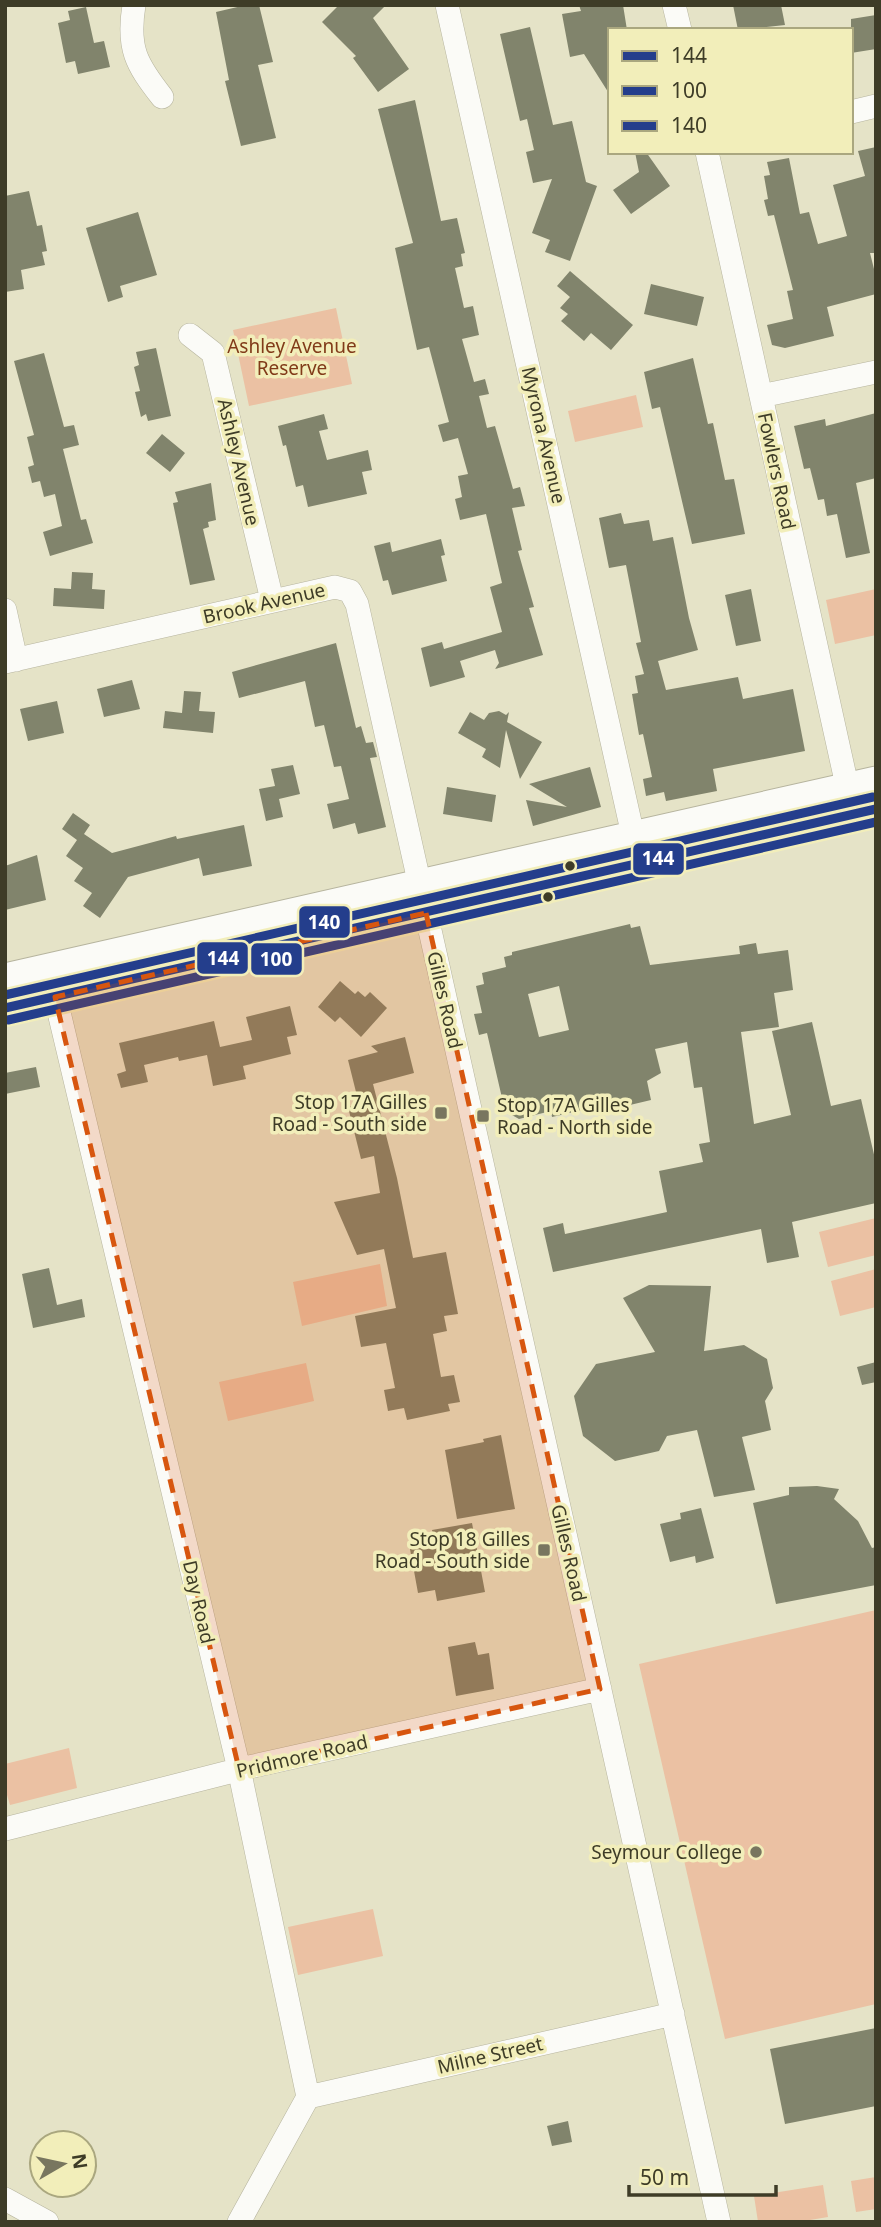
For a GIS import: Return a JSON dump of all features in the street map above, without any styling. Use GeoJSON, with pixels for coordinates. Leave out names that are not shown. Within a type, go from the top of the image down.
{"type":"FeatureCollection","features":[{"type":"Feature","properties":{"kind":"highway"},"geometry":{"type":"LineString","coordinates":[[637,851],[862,786]]}},
{"type":"Feature","properties":{"kind":"highway"},"geometry":{"type":"LineString","coordinates":[[5,1009],[52,984],[422,899],[637,851],[876,809]]}},
{"type":"Feature","properties":{"kind":"highway"},"geometry":{"type":"LineString","coordinates":[[5,980],[52,984]]}},
{"type":"Feature","properties":{"kind":"street"},"geometry":{"type":"LineString","coordinates":[[134,5],[131,24],[138,66],[162,97]]}},
{"type":"Feature","properties":{"kind":"street","name":"Myrona Avenue"},"geometry":{"type":"LineString","coordinates":[[447,5],[637,851]]}},
{"type":"Feature","properties":{"kind":"street"},"geometry":{"type":"LineString","coordinates":[[674,5],[680,28]]}},
{"type":"Feature","properties":{"kind":"street"},"geometry":{"type":"LineString","coordinates":[[853,112],[876,106]]}},
{"type":"Feature","properties":{"kind":"street","name":"Fowlers Road"},"geometry":{"type":"LineString","coordinates":[[707,154],[761,396],[862,786]]}},
{"type":"Feature","properties":{"kind":"street","name":"Ashley Avenue"},"geometry":{"type":"LineString","coordinates":[[190,335],[214,353],[272,600]]}},
{"type":"Feature","properties":{"kind":"street"},"geometry":{"type":"LineString","coordinates":[[761,396],[876,372]]}},
{"type":"Feature","properties":{"kind":"street","name":"Brook Avenue"},"geometry":{"type":"LineString","coordinates":[[11,661],[272,600],[335,587],[350,591],[357,604],[422,899]]}},
{"type":"Feature","properties":{"kind":"street"},"geometry":{"type":"LineString","coordinates":[[5,611],[11,661]]}},
{"type":"Feature","properties":{"kind":"street","name":"Gilles Road"},"geometry":{"type":"LineString","coordinates":[[422,899],[719,2222]]}},
{"type":"Feature","properties":{"kind":"street","name":"Day Road"},"geometry":{"type":"LineString","coordinates":[[52,984],[239,1769],[308,2097]]}},
{"type":"Feature","properties":{"kind":"street","name":"Pridmore Road"},"geometry":{"type":"LineString","coordinates":[[5,1829],[239,1769],[600,1689]]}},
{"type":"Feature","properties":{"kind":"street","name":"Milne Street"},"geometry":{"type":"LineString","coordinates":[[308,2097],[673,2014]]}},
{"type":"Feature","properties":{"kind":"street"},"geometry":{"type":"LineString","coordinates":[[239,2222],[308,2097]]}},
{"type":"Feature","properties":{"kind":"street"},"geometry":{"type":"LineString","coordinates":[[5,2199],[47,2222]]}},
{"type":"Feature","properties":{"kind":"highlighted area"},"geometry":{"type":"Polygon","coordinates":[[[426,913],[600,1689],[239,1769],[55,997],[426,913]]]}},
{"type":"Feature","properties":{"kind":"green space","name":"Ashley Avenue Reserve"},"geometry":{"type":"Polygon","coordinates":[[[336,308],[352,384],[249,406],[233,330],[336,308]]]}},
{"type":"Feature","properties":{"kind":"green space"},"geometry":{"type":"Polygon","coordinates":[[[636,395],[643,427],[575,442],[568,411],[636,395]]]}},
{"type":"Feature","properties":{"kind":"green space"},"geometry":{"type":"Polygon","coordinates":[[[876,589],[876,635],[835,644],[826,600],[876,589]]]}},
{"type":"Feature","properties":{"kind":"green space"},"geometry":{"type":"Polygon","coordinates":[[[876,1218],[876,1255],[828,1267],[819,1232],[876,1218]]]}},
{"type":"Feature","properties":{"kind":"green space"},"geometry":{"type":"Polygon","coordinates":[[[380,1264],[387,1306],[302,1326],[293,1282],[380,1264]]]}},
{"type":"Feature","properties":{"kind":"green space"},"geometry":{"type":"Polygon","coordinates":[[[876,1269],[876,1307],[840,1316],[831,1281],[876,1269]]]}},
{"type":"Feature","properties":{"kind":"green space"},"geometry":{"type":"Polygon","coordinates":[[[306,1363],[314,1401],[228,1421],[219,1382],[306,1363]]]}},
{"type":"Feature","properties":{"kind":"green space"},"geometry":{"type":"Polygon","coordinates":[[[876,1610],[876,2004],[725,2039],[639,1664],[876,1610]]]}},
{"type":"Feature","properties":{"kind":"green space"},"geometry":{"type":"Polygon","coordinates":[[[69,1748],[77,1788],[10,1805],[5,1788],[5,1764],[69,1748]]]}},
{"type":"Feature","properties":{"kind":"green space"},"geometry":{"type":"Polygon","coordinates":[[[373,1909],[383,1956],[298,1975],[288,1927],[373,1909]]]}},
{"type":"Feature","properties":{"kind":"green space"},"geometry":{"type":"Polygon","coordinates":[[[876,2177],[876,2209],[856,2212],[851,2181],[876,2177]]]}},
{"type":"Feature","properties":{"kind":"green space"},"geometry":{"type":"Polygon","coordinates":[[[823,2185],[828,2217],[798,2222],[758,2222],[754,2196],[823,2185]]]}},
{"type":"Feature","properties":{"kind":"building"},"geometry":{"type":"Polygon","coordinates":[[[259,5],[273,62],[258,65],[276,138],[241,146],[225,81],[229,80],[216,12],[259,5]]]}},
{"type":"Feature","properties":{"kind":"building"},"geometry":{"type":"Polygon","coordinates":[[[339,5],[386,5],[373,18],[409,69],[378,92],[353,58],[356,56],[322,22],[339,5]]]}},
{"type":"Feature","properties":{"kind":"building"},"geometry":{"type":"Polygon","coordinates":[[[579,5],[623,5],[627,28],[608,28],[608,92],[584,54],[570,57],[562,14],[581,11],[579,5]]]}},
{"type":"Feature","properties":{"kind":"building"},"geometry":{"type":"Polygon","coordinates":[[[733,5],[781,5],[785,25],[738,28],[733,5]]]}},
{"type":"Feature","properties":{"kind":"building"},"geometry":{"type":"Polygon","coordinates":[[[86,7],[94,43],[104,41],[110,67],[78,74],[75,61],[66,63],[58,23],[70,20],[68,11],[86,7]]]}},
{"type":"Feature","properties":{"kind":"building"},"geometry":{"type":"Polygon","coordinates":[[[876,15],[876,49],[853,53],[851,19],[876,15]]]}},
{"type":"Feature","properties":{"kind":"building"},"geometry":{"type":"Polygon","coordinates":[[[530,27],[553,125],[572,121],[586,182],[597,186],[570,261],[545,252],[550,240],[532,233],[552,179],[533,183],[526,152],[534,150],[527,119],[520,121],[500,34],[530,27]]]}},
{"type":"Feature","properties":{"kind":"building"},"geometry":{"type":"Polygon","coordinates":[[[415,100],[441,221],[457,218],[465,253],[461,254],[463,266],[455,268],[464,308],[473,306],[479,335],[462,339],[474,382],[485,379],[489,394],[479,396],[487,428],[495,426],[513,489],[520,487],[525,506],[512,508],[522,550],[518,551],[534,607],[529,608],[543,655],[495,669],[499,663],[495,650],[460,661],[465,677],[430,687],[421,648],[442,642],[444,649],[502,632],[490,587],[502,583],[486,514],[460,520],[455,499],[462,497],[458,476],[468,474],[458,438],[443,442],[438,425],[449,422],[429,347],[417,350],[395,248],[413,243],[378,109],[415,100]]]}},
{"type":"Feature","properties":{"kind":"building"},"geometry":{"type":"Polygon","coordinates":[[[876,147],[876,253],[870,253],[876,277],[876,294],[827,307],[834,336],[785,348],[772,345],[767,325],[793,319],[787,291],[793,290],[774,215],[768,216],[764,200],[768,199],[764,176],[770,175],[767,162],[789,158],[800,214],[809,212],[818,244],[847,236],[833,185],[865,176],[858,151],[876,147]]]}},
{"type":"Feature","properties":{"kind":"building"},"geometry":{"type":"Polygon","coordinates":[[[635,154],[647,154],[670,186],[631,214],[613,190],[639,172],[635,154]]]}},
{"type":"Feature","properties":{"kind":"building"},"geometry":{"type":"Polygon","coordinates":[[[29,191],[37,226],[42,225],[47,251],[42,252],[45,265],[21,270],[24,289],[5,292],[5,196],[29,191]]]}},
{"type":"Feature","properties":{"kind":"building"},"geometry":{"type":"Polygon","coordinates":[[[138,212],[157,275],[120,286],[123,297],[108,302],[86,228],[138,212]]]}},
{"type":"Feature","properties":{"kind":"building"},"geometry":{"type":"Polygon","coordinates":[[[570,271],[633,325],[611,350],[591,333],[584,341],[561,321],[568,314],[560,308],[570,297],[557,286],[570,271]]]}},
{"type":"Feature","properties":{"kind":"building"},"geometry":{"type":"Polygon","coordinates":[[[651,284],[704,297],[697,326],[644,314],[651,284]]]}},
{"type":"Feature","properties":{"kind":"building"},"geometry":{"type":"Polygon","coordinates":[[[156,348],[171,416],[148,421],[146,414],[141,417],[135,392],[140,391],[134,367],[139,365],[136,352],[156,348]]]}},
{"type":"Feature","properties":{"kind":"building"},"geometry":{"type":"Polygon","coordinates":[[[44,353],[64,427],[74,425],[79,445],[63,449],[81,520],[86,519],[93,543],[50,556],[43,532],[62,526],[55,494],[44,497],[40,481],[32,483],[28,467],[34,465],[27,437],[34,435],[14,361],[44,353]]]}},
{"type":"Feature","properties":{"kind":"building"},"geometry":{"type":"Polygon","coordinates":[[[693,358],[708,424],[713,423],[725,480],[734,479],[745,534],[692,544],[660,407],[652,409],[644,372],[693,358]]]}},
{"type":"Feature","properties":{"kind":"building"},"geometry":{"type":"Polygon","coordinates":[[[876,413],[876,478],[856,483],[870,553],[846,558],[837,514],[827,516],[824,499],[818,500],[810,468],[804,469],[794,426],[825,419],[826,426],[876,413]]]}},
{"type":"Feature","properties":{"kind":"building"},"geometry":{"type":"Polygon","coordinates":[[[324,414],[328,429],[319,431],[327,460],[368,450],[372,470],[362,472],[367,494],[308,507],[303,485],[296,487],[286,445],[283,446],[278,426],[324,414]]]}},
{"type":"Feature","properties":{"kind":"building"},"geometry":{"type":"Polygon","coordinates":[[[162,434],[185,453],[170,472],[146,453],[162,434]]]}},
{"type":"Feature","properties":{"kind":"building"},"geometry":{"type":"Polygon","coordinates":[[[211,483],[216,520],[208,522],[209,527],[203,529],[215,580],[190,585],[173,503],[178,502],[175,492],[211,483]]]}},
{"type":"Feature","properties":{"kind":"building"},"geometry":{"type":"Polygon","coordinates":[[[621,513],[624,524],[649,520],[653,541],[673,537],[698,650],[658,661],[666,690],[738,677],[743,699],[793,689],[805,751],[713,769],[717,791],[666,801],[664,792],[646,796],[643,779],[652,777],[643,734],[639,735],[632,694],[638,693],[635,676],[644,674],[636,643],[641,642],[626,565],[609,568],[599,518],[621,513]]]}},
{"type":"Feature","properties":{"kind":"building"},"geometry":{"type":"Polygon","coordinates":[[[441,539],[445,555],[441,556],[447,581],[392,595],[388,580],[383,581],[374,546],[390,542],[392,552],[441,539]]]}},
{"type":"Feature","properties":{"kind":"building"},"geometry":{"type":"Polygon","coordinates":[[[72,572],[93,573],[92,589],[105,590],[104,609],[53,606],[54,588],[71,589],[72,572]]]}},
{"type":"Feature","properties":{"kind":"building"},"geometry":{"type":"Polygon","coordinates":[[[751,589],[761,641],[736,646],[725,595],[751,589]]]}},
{"type":"Feature","properties":{"kind":"building"},"geometry":{"type":"Polygon","coordinates":[[[336,643],[356,728],[361,726],[366,743],[373,742],[377,757],[370,758],[386,827],[358,834],[355,823],[333,829],[327,804],[349,799],[341,766],[334,767],[324,725],[315,727],[305,681],[239,698],[232,672],[336,643]]]}},
{"type":"Feature","properties":{"kind":"building"},"geometry":{"type":"Polygon","coordinates":[[[132,680],[140,709],[104,717],[97,689],[132,680]]]}},
{"type":"Feature","properties":{"kind":"building"},"geometry":{"type":"Polygon","coordinates":[[[184,691],[201,692],[199,711],[215,712],[213,733],[163,728],[165,711],[182,713],[184,691]]]}},
{"type":"Feature","properties":{"kind":"building"},"geometry":{"type":"Polygon","coordinates":[[[57,701],[64,733],[28,741],[20,709],[57,701]]]}},
{"type":"Feature","properties":{"kind":"building"},"geometry":{"type":"Polygon","coordinates":[[[499,711],[506,715],[509,712],[507,722],[542,742],[520,779],[506,730],[500,768],[482,757],[486,749],[458,733],[470,712],[484,720],[489,713],[499,711]]]}},
{"type":"Feature","properties":{"kind":"building"},"geometry":{"type":"Polygon","coordinates":[[[293,765],[300,794],[279,799],[283,817],[266,821],[259,789],[275,786],[271,769],[293,765]]]}},
{"type":"Feature","properties":{"kind":"building"},"geometry":{"type":"Polygon","coordinates":[[[590,767],[601,807],[533,826],[526,800],[567,807],[529,784],[590,767]]]}},
{"type":"Feature","properties":{"kind":"building"},"geometry":{"type":"Polygon","coordinates":[[[447,787],[496,795],[492,822],[443,814],[447,787]]]}},
{"type":"Feature","properties":{"kind":"building"},"geometry":{"type":"Polygon","coordinates":[[[73,813],[90,825],[84,834],[112,853],[176,836],[177,839],[244,825],[252,866],[203,876],[199,858],[128,877],[100,918],[83,906],[92,893],[74,881],[83,868],[66,856],[77,840],[62,829],[73,813]]]}},
{"type":"Feature","properties":{"kind":"building"},"geometry":{"type":"Polygon","coordinates":[[[37,855],[46,900],[5,910],[5,866],[37,855]]]}},
{"type":"Feature","properties":{"kind":"building"},"geometry":{"type":"Polygon","coordinates":[[[630,924],[631,928],[640,926],[650,965],[740,954],[739,946],[756,943],[758,954],[788,950],[793,990],[774,993],[779,1027],[741,1032],[754,1124],[791,1115],[772,1031],[812,1022],[831,1106],[861,1099],[876,1163],[876,1203],[792,1222],[799,1257],[767,1263],[761,1229],[553,1272],[543,1228],[563,1223],[565,1234],[667,1212],[659,1171],[703,1162],[699,1144],[710,1142],[702,1087],[694,1088],[687,1042],[655,1049],[661,1073],[647,1081],[651,1100],[592,1114],[591,1108],[552,1117],[551,1111],[519,1119],[505,1111],[487,1033],[479,1035],[474,1014],[482,1013],[476,986],[484,984],[482,973],[506,967],[504,957],[512,955],[512,952],[630,924]],[[559,986],[528,994],[539,1037],[569,1030],[559,986]]]}},
{"type":"Feature","properties":{"kind":"building"},"geometry":{"type":"Polygon","coordinates":[[[340,981],[355,994],[358,991],[365,997],[370,992],[387,1008],[361,1037],[340,1017],[335,1022],[318,1007],[340,981]]]}},
{"type":"Feature","properties":{"kind":"building"},"geometry":{"type":"Polygon","coordinates":[[[290,1006],[297,1035],[287,1037],[291,1054],[243,1066],[246,1079],[213,1086],[207,1055],[179,1061],[178,1057],[144,1065],[148,1082],[121,1088],[117,1074],[126,1071],[119,1043],[214,1021],[220,1047],[252,1040],[246,1017],[290,1006]]]}},
{"type":"Feature","properties":{"kind":"building"},"geometry":{"type":"Polygon","coordinates":[[[405,1037],[414,1073],[373,1084],[397,1178],[413,1258],[446,1252],[458,1314],[444,1316],[447,1331],[433,1334],[441,1377],[454,1375],[460,1402],[448,1404],[450,1411],[407,1420],[404,1408],[388,1411],[384,1390],[395,1388],[386,1343],[361,1347],[355,1316],[396,1308],[384,1249],[357,1255],[334,1202],[380,1193],[374,1156],[361,1159],[348,1107],[359,1104],[348,1060],[378,1052],[371,1046],[405,1037]]]}},
{"type":"Feature","properties":{"kind":"building"},"geometry":{"type":"Polygon","coordinates":[[[36,1067],[40,1087],[5,1094],[5,1073],[36,1067]]]}},
{"type":"Feature","properties":{"kind":"building"},"geometry":{"type":"Polygon","coordinates":[[[49,1268],[57,1305],[82,1299],[85,1317],[33,1328],[22,1274],[49,1268]]]}},
{"type":"Feature","properties":{"kind":"building"},"geometry":{"type":"Polygon","coordinates":[[[649,1285],[711,1286],[704,1351],[744,1345],[767,1359],[773,1388],[765,1401],[771,1430],[742,1437],[755,1490],[714,1497],[697,1430],[667,1436],[659,1451],[615,1461],[583,1436],[574,1396],[596,1364],[655,1352],[623,1298],[649,1285]]]}},
{"type":"Feature","properties":{"kind":"building"},"geometry":{"type":"Polygon","coordinates":[[[876,1362],[876,1382],[862,1385],[857,1367],[876,1362]]]}},
{"type":"Feature","properties":{"kind":"building"},"geometry":{"type":"Polygon","coordinates":[[[501,1435],[515,1509],[457,1519],[445,1450],[484,1442],[483,1439],[501,1435]]]}},
{"type":"Feature","properties":{"kind":"building"},"geometry":{"type":"Polygon","coordinates":[[[817,1486],[839,1489],[834,1499],[858,1521],[872,1548],[876,1547],[876,1585],[776,1604],[753,1503],[789,1495],[789,1487],[817,1486]]]}},
{"type":"Feature","properties":{"kind":"building"},"geometry":{"type":"Polygon","coordinates":[[[701,1508],[714,1558],[696,1563],[695,1556],[670,1562],[660,1524],[681,1519],[680,1513],[701,1508]]]}},
{"type":"Feature","properties":{"kind":"building"},"geometry":{"type":"Polygon","coordinates":[[[472,1523],[485,1592],[437,1601],[435,1590],[418,1593],[410,1549],[435,1544],[432,1530],[472,1523]]]}},
{"type":"Feature","properties":{"kind":"building"},"geometry":{"type":"Polygon","coordinates":[[[475,1642],[478,1655],[489,1653],[494,1689],[456,1696],[448,1647],[475,1642]]]}},
{"type":"Feature","properties":{"kind":"building"},"geometry":{"type":"Polygon","coordinates":[[[876,2028],[876,2106],[785,2124],[770,2049],[876,2028]]]}},
{"type":"Feature","properties":{"kind":"building"},"geometry":{"type":"Polygon","coordinates":[[[568,2121],[572,2142],[552,2146],[547,2126],[568,2121]]]}},
{"type":"Feature","properties":{"kind":"transit line","name":"140"},"geometry":{"type":"LineString","coordinates":[[5,995],[873,797]]}},
{"type":"Feature","properties":{"kind":"transit line","name":"144"},"geometry":{"type":"LineString","coordinates":[[5,1008],[876,809]]}},
{"type":"Feature","properties":{"kind":"transit line","name":"100"},"geometry":{"type":"LineString","coordinates":[[8,1020],[876,822]]}},
{"type":"Feature","properties":{"kind":"place","name":"Stop 17A Gilles Road - South side"},"geometry":{"type":"Point","coordinates":[441,1113]}},
{"type":"Feature","properties":{"kind":"place","name":"Stop 17A Gilles Road - North side"},"geometry":{"type":"Point","coordinates":[483,1116]}},
{"type":"Feature","properties":{"kind":"place","name":"Stop 18 Gilles Road - South side"},"geometry":{"type":"Point","coordinates":[544,1550]}},
{"type":"Feature","properties":{"kind":"place","name":"Seymour College"},"geometry":{"type":"Point","coordinates":[756,1852]}}]}
